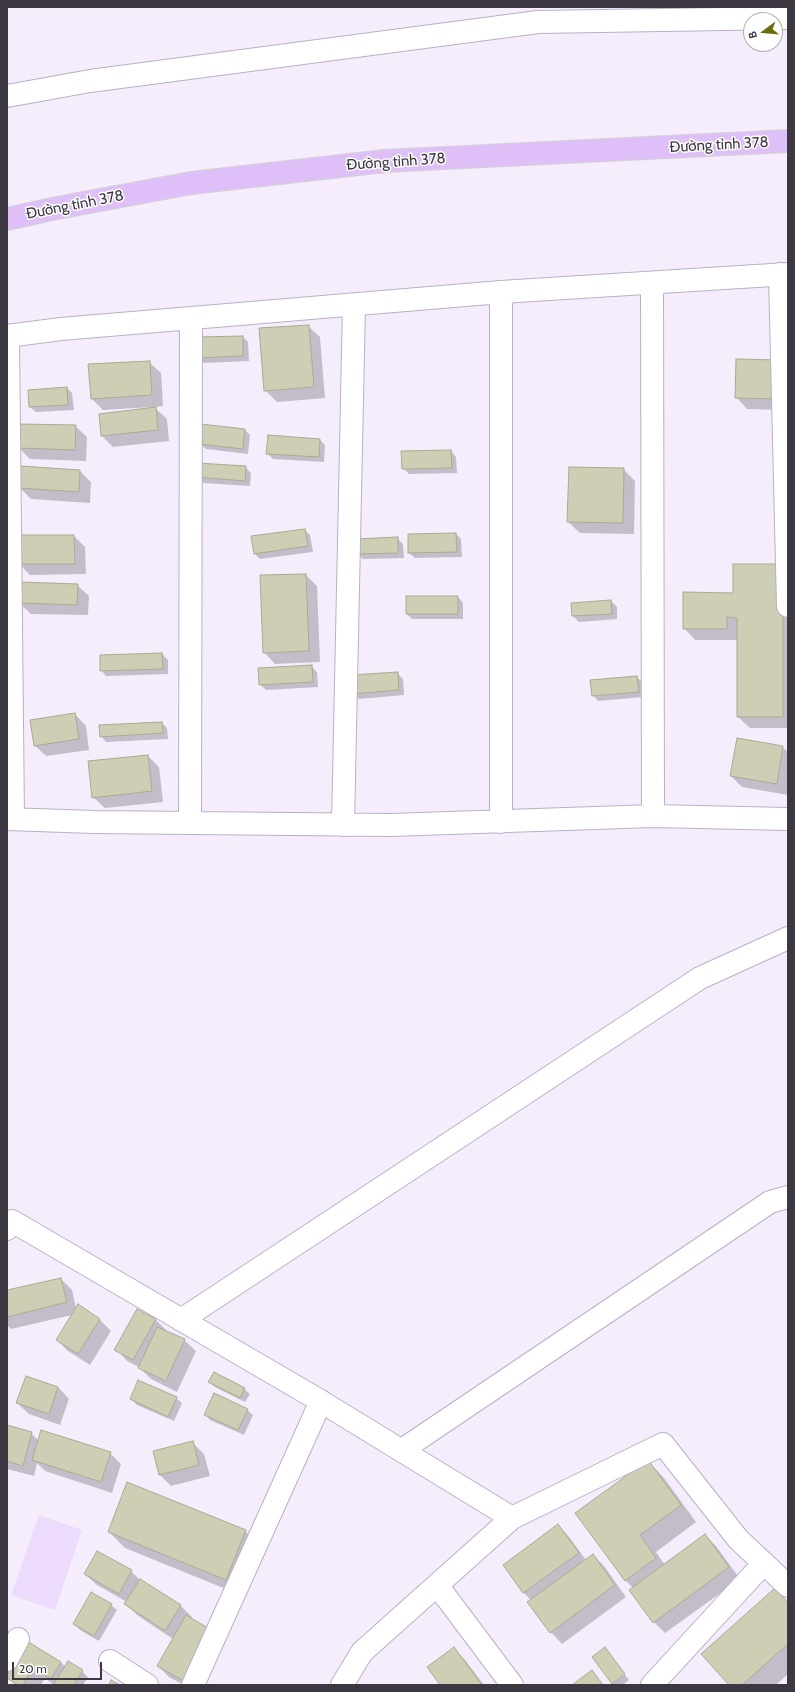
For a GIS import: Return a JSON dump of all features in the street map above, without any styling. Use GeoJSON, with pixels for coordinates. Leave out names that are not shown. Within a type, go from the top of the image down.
{"type":"FeatureCollection","features":[{"type":"Feature","properties":{"kind":"main road","name":"Đường tỉnh 378"},"geometry":{"type":"LineString","coordinates":[[7,219],[52,209],[191,184],[385,161],[788,142]]}},
{"type":"Feature","properties":{"kind":"street"},"geometry":{"type":"LineString","coordinates":[[7,96],[98,80],[538,22],[788,18]]}},
{"type":"Feature","properties":{"kind":"street"},"geometry":{"type":"LineString","coordinates":[[788,606],[784,274],[652,284],[501,292],[61,329],[8,336],[10,819],[343,825],[501,822],[653,816],[788,819]]}},
{"type":"Feature","properties":{"kind":"street"},"geometry":{"type":"LineString","coordinates":[[652,284],[653,816]]}},
{"type":"Feature","properties":{"kind":"street"},"geometry":{"type":"LineString","coordinates":[[501,292],[501,822]]}},
{"type":"Feature","properties":{"kind":"street"},"geometry":{"type":"LineString","coordinates":[[343,825],[354,305]]}},
{"type":"Feature","properties":{"kind":"street"},"geometry":{"type":"LineString","coordinates":[[190,823],[191,318]]}},
{"type":"Feature","properties":{"kind":"street"},"geometry":{"type":"LineString","coordinates":[[181,1320],[700,978],[788,938]]}},
{"type":"Feature","properties":{"kind":"street"},"geometry":{"type":"LineString","coordinates":[[402,1450],[770,1202],[788,1197]]}},
{"type":"Feature","properties":{"kind":"street"},"geometry":{"type":"LineString","coordinates":[[9,1223],[321,1401],[512,1518]]}},
{"type":"Feature","properties":{"kind":"street"},"geometry":{"type":"LineString","coordinates":[[194,1685],[321,1401]]}},
{"type":"Feature","properties":{"kind":"street"},"geometry":{"type":"LineString","coordinates":[[342,1685],[362,1652],[512,1518],[663,1444],[738,1539],[788,1586]]}},
{"type":"Feature","properties":{"kind":"street"},"geometry":{"type":"LineString","coordinates":[[652,1685],[764,1563]]}},
{"type":"Feature","properties":{"kind":"street"},"geometry":{"type":"LineString","coordinates":[[437,1585],[512,1685]]}},
{"type":"Feature","properties":{"kind":"street"},"geometry":{"type":"LineString","coordinates":[[7,1660],[18,1639]]}},
{"type":"Feature","properties":{"kind":"street"},"geometry":{"type":"LineString","coordinates":[[110,1661],[147,1685]]}},
{"type":"Feature","properties":{"kind":"shaded area"},"geometry":{"type":"Polygon","coordinates":[[[39,1515],[82,1530],[55,1610],[11,1595],[39,1515]]]}},
{"type":"Feature","properties":{"kind":"building"},"geometry":{"type":"Polygon","coordinates":[[[309,325],[314,387],[264,391],[259,328],[309,325]]]}},
{"type":"Feature","properties":{"kind":"building"},"geometry":{"type":"Polygon","coordinates":[[[243,336],[243,356],[197,358],[197,337],[243,336]]]}},
{"type":"Feature","properties":{"kind":"building"},"geometry":{"type":"Polygon","coordinates":[[[736,359],[778,360],[776,399],[735,398],[736,359]]]}},
{"type":"Feature","properties":{"kind":"building"},"geometry":{"type":"Polygon","coordinates":[[[150,361],[152,395],[91,399],[88,364],[150,361]]]}},
{"type":"Feature","properties":{"kind":"building"},"geometry":{"type":"Polygon","coordinates":[[[67,387],[68,405],[29,407],[28,390],[67,387]]]}},
{"type":"Feature","properties":{"kind":"building"},"geometry":{"type":"Polygon","coordinates":[[[156,407],[158,430],[101,436],[99,414],[156,407]]]}},
{"type":"Feature","properties":{"kind":"building"},"geometry":{"type":"Polygon","coordinates":[[[19,424],[76,425],[75,450],[18,448],[19,424]]]}},
{"type":"Feature","properties":{"kind":"building"},"geometry":{"type":"Polygon","coordinates":[[[201,424],[245,429],[243,449],[199,444],[201,424]]]}},
{"type":"Feature","properties":{"kind":"building"},"geometry":{"type":"Polygon","coordinates":[[[268,435],[320,439],[319,457],[266,454],[268,435]]]}},
{"type":"Feature","properties":{"kind":"building"},"geometry":{"type":"Polygon","coordinates":[[[451,450],[452,468],[402,469],[401,451],[451,450]]]}},
{"type":"Feature","properties":{"kind":"building"},"geometry":{"type":"Polygon","coordinates":[[[197,463],[246,466],[245,481],[196,477],[197,463]]]}},
{"type":"Feature","properties":{"kind":"building"},"geometry":{"type":"Polygon","coordinates":[[[20,466],[80,470],[79,492],[19,488],[20,466]]]}},
{"type":"Feature","properties":{"kind":"building"},"geometry":{"type":"Polygon","coordinates":[[[569,467],[624,468],[623,523],[567,522],[569,467]]]}},
{"type":"Feature","properties":{"kind":"building"},"geometry":{"type":"Polygon","coordinates":[[[305,529],[308,546],[254,554],[251,536],[305,529]]]}},
{"type":"Feature","properties":{"kind":"building"},"geometry":{"type":"Polygon","coordinates":[[[456,533],[457,552],[408,553],[408,534],[456,533]]]}},
{"type":"Feature","properties":{"kind":"building"},"geometry":{"type":"Polygon","coordinates":[[[17,535],[74,535],[75,564],[18,564],[17,535]]]}},
{"type":"Feature","properties":{"kind":"building"},"geometry":{"type":"Polygon","coordinates":[[[398,537],[398,553],[356,554],[356,539],[398,537]]]}},
{"type":"Feature","properties":{"kind":"building"},"geometry":{"type":"Polygon","coordinates":[[[733,564],[783,564],[783,717],[737,717],[737,618],[727,617],[727,629],[683,629],[683,592],[733,593],[733,564]]]}},
{"type":"Feature","properties":{"kind":"building"},"geometry":{"type":"Polygon","coordinates":[[[306,574],[309,651],[263,653],[260,575],[306,574]]]}},
{"type":"Feature","properties":{"kind":"building"},"geometry":{"type":"Polygon","coordinates":[[[19,582],[78,584],[77,605],[18,603],[19,582]]]}},
{"type":"Feature","properties":{"kind":"building"},"geometry":{"type":"Polygon","coordinates":[[[406,596],[458,596],[458,614],[406,614],[406,596]]]}},
{"type":"Feature","properties":{"kind":"building"},"geometry":{"type":"Polygon","coordinates":[[[611,600],[612,614],[572,616],[571,603],[611,600]]]}},
{"type":"Feature","properties":{"kind":"building"},"geometry":{"type":"Polygon","coordinates":[[[162,653],[163,669],[100,671],[100,655],[162,653]]]}},
{"type":"Feature","properties":{"kind":"building"},"geometry":{"type":"Polygon","coordinates":[[[312,665],[313,682],[259,685],[258,668],[312,665]]]}},
{"type":"Feature","properties":{"kind":"building"},"geometry":{"type":"Polygon","coordinates":[[[398,672],[399,690],[352,694],[351,675],[398,672]]]}},
{"type":"Feature","properties":{"kind":"building"},"geometry":{"type":"Polygon","coordinates":[[[637,676],[639,692],[592,696],[590,680],[637,676]]]}},
{"type":"Feature","properties":{"kind":"building"},"geometry":{"type":"Polygon","coordinates":[[[75,713],[79,739],[34,746],[30,720],[75,713]]]}},
{"type":"Feature","properties":{"kind":"building"},"geometry":{"type":"Polygon","coordinates":[[[162,722],[163,733],[100,737],[99,725],[162,722]]]}},
{"type":"Feature","properties":{"kind":"building"},"geometry":{"type":"Polygon","coordinates":[[[737,738],[783,746],[777,784],[730,776],[737,738]]]}},
{"type":"Feature","properties":{"kind":"building"},"geometry":{"type":"Polygon","coordinates":[[[148,755],[152,791],[92,798],[88,761],[148,755]]]}},
{"type":"Feature","properties":{"kind":"building"},"geometry":{"type":"Polygon","coordinates":[[[61,1278],[67,1302],[7,1317],[7,1290],[61,1278]]]}},
{"type":"Feature","properties":{"kind":"building"},"geometry":{"type":"Polygon","coordinates":[[[78,1304],[100,1319],[78,1354],[56,1340],[78,1304]]]}},
{"type":"Feature","properties":{"kind":"building"},"geometry":{"type":"Polygon","coordinates":[[[137,1309],[156,1319],[133,1360],[114,1350],[137,1309]]]}},
{"type":"Feature","properties":{"kind":"building"},"geometry":{"type":"Polygon","coordinates":[[[157,1327],[185,1339],[166,1381],[138,1368],[157,1327]]]}},
{"type":"Feature","properties":{"kind":"building"},"geometry":{"type":"Polygon","coordinates":[[[214,1372],[245,1388],[240,1398],[208,1382],[214,1372]]]}},
{"type":"Feature","properties":{"kind":"building"},"geometry":{"type":"Polygon","coordinates":[[[26,1376],[58,1387],[49,1414],[16,1403],[26,1376]]]}},
{"type":"Feature","properties":{"kind":"building"},"geometry":{"type":"Polygon","coordinates":[[[138,1380],[177,1397],[168,1417],[130,1399],[138,1380]]]}},
{"type":"Feature","properties":{"kind":"building"},"geometry":{"type":"Polygon","coordinates":[[[214,1393],[248,1409],[238,1430],[204,1415],[214,1393]]]}},
{"type":"Feature","properties":{"kind":"building"},"geometry":{"type":"Polygon","coordinates":[[[7,1425],[32,1432],[23,1466],[7,1461],[7,1425]]]}},
{"type":"Feature","properties":{"kind":"building"},"geometry":{"type":"Polygon","coordinates":[[[41,1430],[111,1452],[101,1482],[32,1460],[41,1430]]]}},
{"type":"Feature","properties":{"kind":"building"},"geometry":{"type":"Polygon","coordinates":[[[193,1441],[199,1465],[159,1475],[153,1451],[193,1441]]]}},
{"type":"Feature","properties":{"kind":"building"},"geometry":{"type":"Polygon","coordinates":[[[648,1460],[681,1505],[640,1535],[656,1558],[625,1581],[575,1513],[648,1460]]]}},
{"type":"Feature","properties":{"kind":"building"},"geometry":{"type":"Polygon","coordinates":[[[127,1482],[246,1530],[226,1580],[108,1532],[127,1482]]]}},
{"type":"Feature","properties":{"kind":"building"},"geometry":{"type":"Polygon","coordinates":[[[558,1524],[579,1553],[523,1593],[503,1565],[558,1524]]]}},
{"type":"Feature","properties":{"kind":"building"},"geometry":{"type":"Polygon","coordinates":[[[705,1534],[729,1567],[653,1623],[629,1590],[705,1534]]]}},
{"type":"Feature","properties":{"kind":"building"},"geometry":{"type":"Polygon","coordinates":[[[97,1551],[132,1570],[119,1594],[84,1574],[97,1551]]]}},
{"type":"Feature","properties":{"kind":"building"},"geometry":{"type":"Polygon","coordinates":[[[593,1554],[615,1585],[550,1633],[527,1602],[593,1554]]]}},
{"type":"Feature","properties":{"kind":"building"},"geometry":{"type":"Polygon","coordinates":[[[140,1579],[181,1605],[165,1631],[124,1604],[140,1579]]]}},
{"type":"Feature","properties":{"kind":"building"},"geometry":{"type":"Polygon","coordinates":[[[775,1588],[788,1603],[788,1644],[742,1685],[729,1685],[701,1654],[775,1588]]]}},
{"type":"Feature","properties":{"kind":"building"},"geometry":{"type":"Polygon","coordinates":[[[91,1592],[112,1604],[94,1636],[73,1624],[91,1592]]]}},
{"type":"Feature","properties":{"kind":"building"},"geometry":{"type":"Polygon","coordinates":[[[186,1615],[213,1631],[184,1681],[157,1666],[186,1615]]]}},
{"type":"Feature","properties":{"kind":"building"},"geometry":{"type":"Polygon","coordinates":[[[27,1641],[61,1662],[51,1679],[33,1668],[23,1685],[18,1685],[7,1678],[7,1675],[27,1641]]]}},
{"type":"Feature","properties":{"kind":"building"},"geometry":{"type":"Polygon","coordinates":[[[454,1647],[482,1685],[440,1685],[427,1667],[454,1647]]]}},
{"type":"Feature","properties":{"kind":"building"},"geometry":{"type":"Polygon","coordinates":[[[605,1647],[625,1674],[612,1684],[592,1657],[605,1647]]]}},
{"type":"Feature","properties":{"kind":"building"},"geometry":{"type":"Polygon","coordinates":[[[68,1661],[83,1670],[74,1685],[53,1685],[68,1661]]]}},
{"type":"Feature","properties":{"kind":"building"},"geometry":{"type":"Polygon","coordinates":[[[592,1670],[603,1685],[572,1685],[592,1670]]]}},
{"type":"Feature","properties":{"kind":"building"},"geometry":{"type":"Polygon","coordinates":[[[111,1680],[120,1685],[109,1685],[111,1680]]]}}]}
